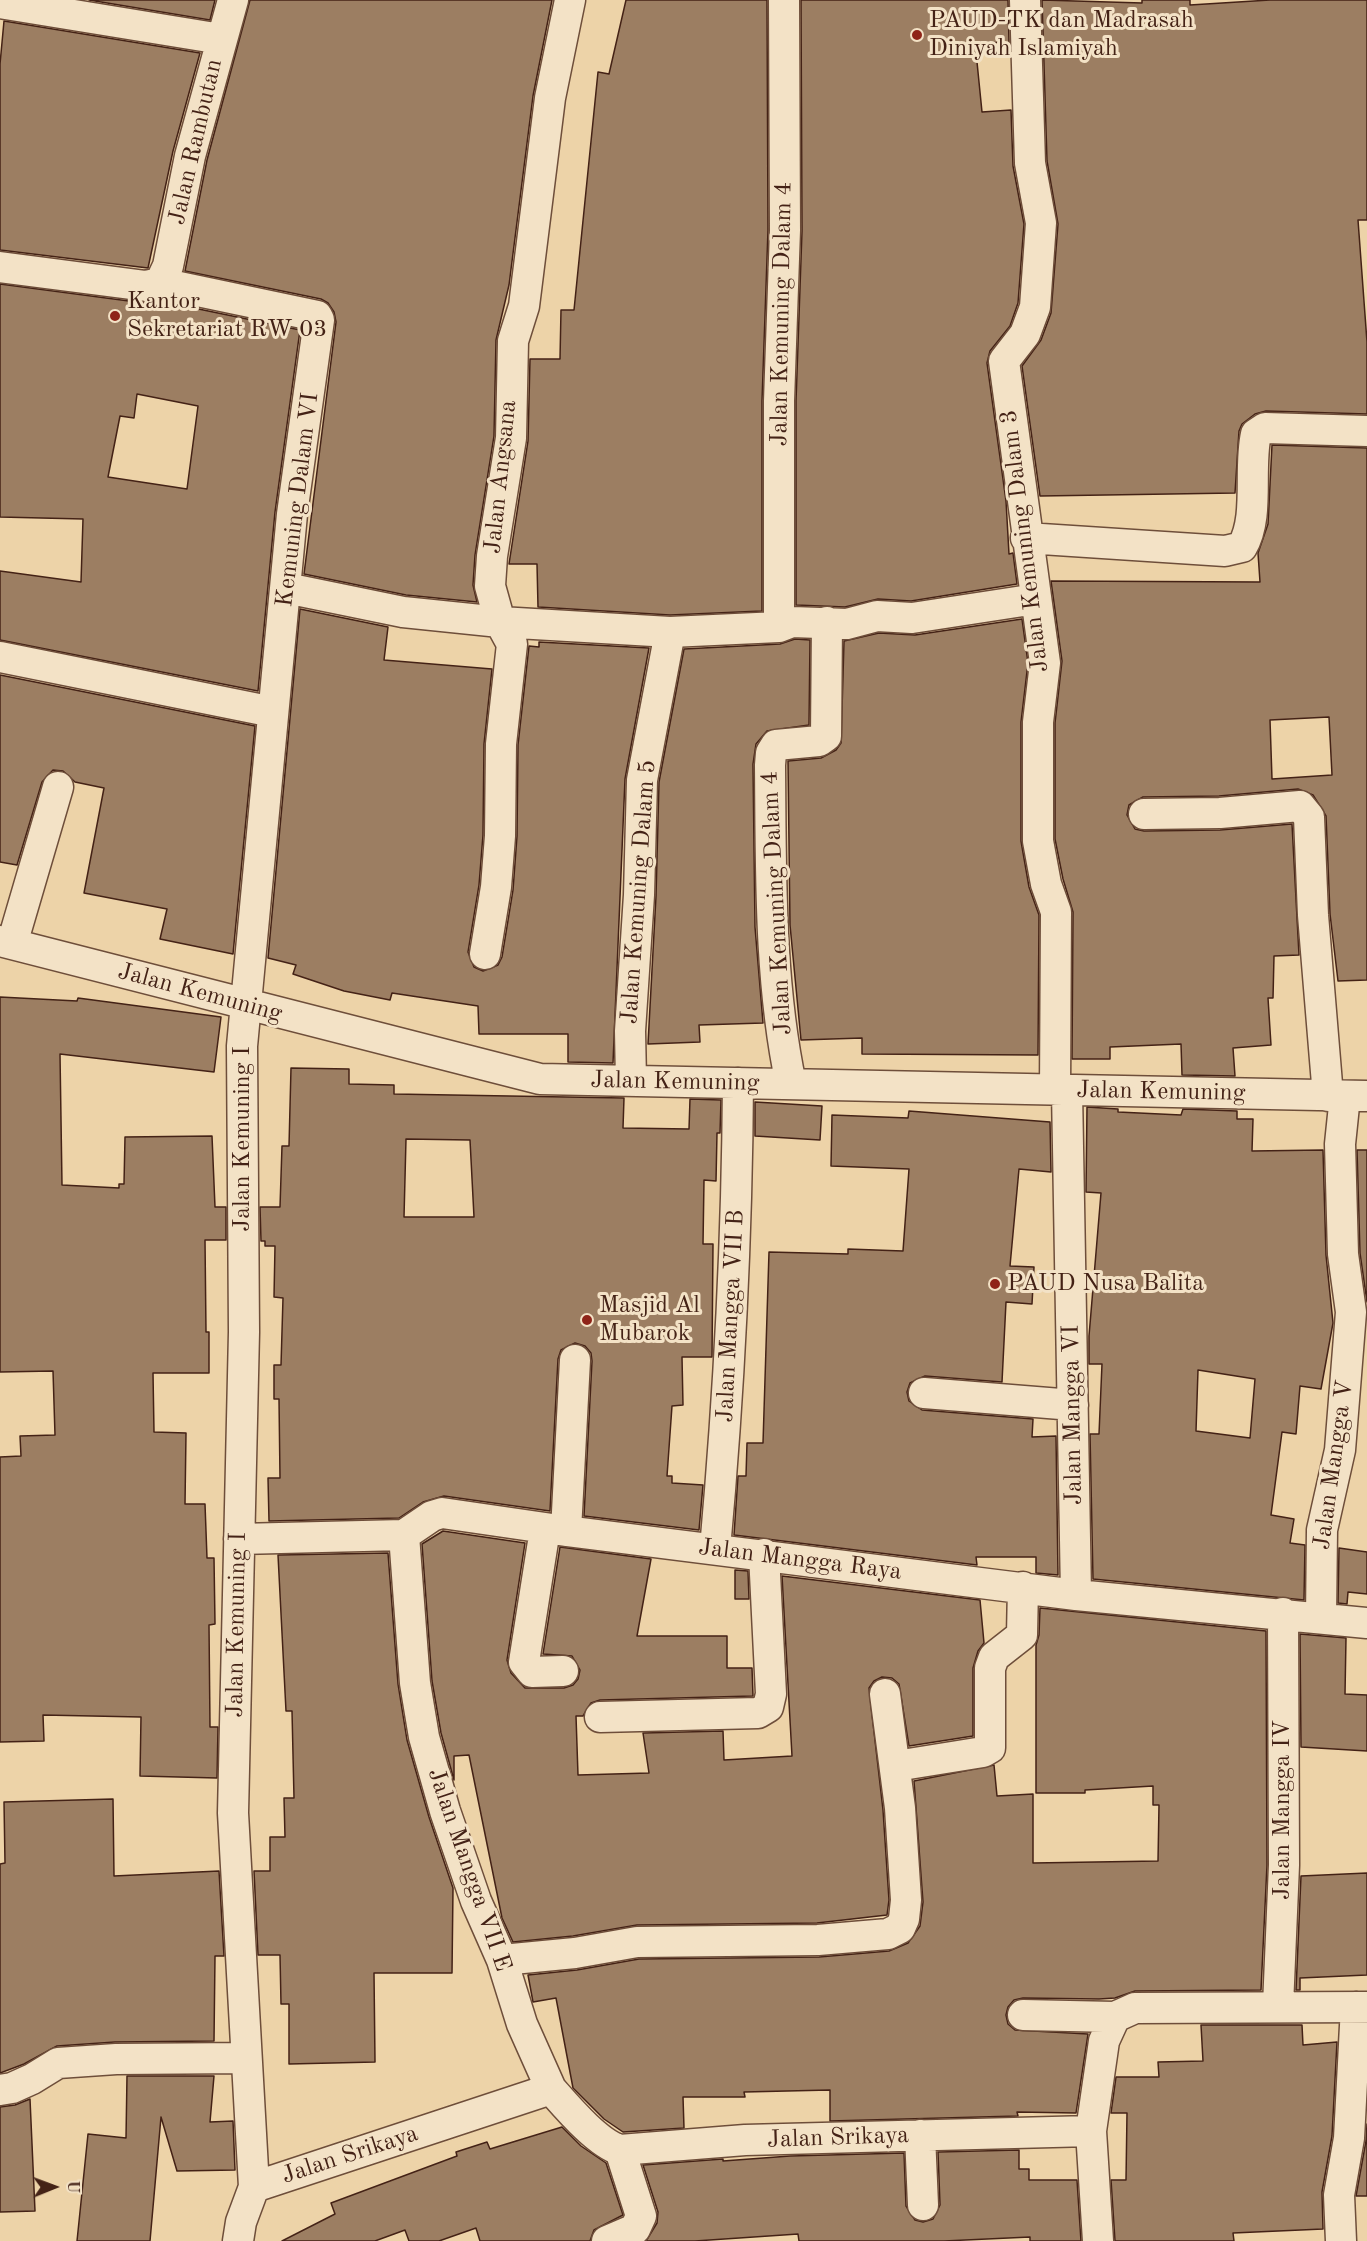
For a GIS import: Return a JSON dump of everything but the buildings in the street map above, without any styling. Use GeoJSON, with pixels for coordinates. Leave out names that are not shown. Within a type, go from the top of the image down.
{"type":"FeatureCollection","features":[{"type":"Feature","properties":{"kind":"street","name":"Jalan Rambutan"},"geometry":{"type":"LineString","coordinates":[[160,283],[168,266],[190,156],[232,0]]}},
{"type":"Feature","properties":{"kind":"street","name":"Jalan Angsana"},"geometry":{"type":"LineString","coordinates":[[485,954],[497,877],[501,744],[512,644],[500,622],[490,586],[492,556],[511,438],[513,341],[524,306],[550,98],[570,0]]}},
{"type":"Feature","properties":{"kind":"street","name":"Jalan Kemuning Dalam 4"},"geometry":{"type":"LineString","coordinates":[[779,627],[779,401],[785,230],[784,0]]}},
{"type":"Feature","properties":{"kind":"street","name":"Jalan Kemuning Dalam 3"},"geometry":{"type":"LineString","coordinates":[[1025,0],[1030,163],[1041,223],[1035,307],[1025,334],[1004,361],[1026,538],[1045,663],[1038,722],[1038,841],[1046,884],[1056,912],[1061,1090]]}},
{"type":"Feature","properties":{"kind":"street"},"geometry":{"type":"LineString","coordinates":[[0,3],[221,39]]}},
{"type":"Feature","properties":{"kind":"street","name":"Kemuning Dalam VI"},"geometry":{"type":"LineString","coordinates":[[0,267],[147,286],[160,283],[317,316],[320,320],[292,514],[245,1005]]}},
{"type":"Feature","properties":{"kind":"street"},"geometry":{"type":"LineString","coordinates":[[1026,538],[1225,551],[1242,547],[1251,532],[1251,455],[1256,434],[1265,428],[1367,431]]}},
{"type":"Feature","properties":{"kind":"street"},"geometry":{"type":"LineString","coordinates":[[286,588],[403,612],[500,622],[670,632],[779,627],[792,622],[847,624],[877,616],[912,618],[1036,600]]}},
{"type":"Feature","properties":{"kind":"street","name":"Jalan Kemuning Dalam 4"},"geometry":{"type":"LineString","coordinates":[[791,1084],[782,1043],[775,953],[770,765],[771,753],[776,744],[819,741],[825,736],[827,622]]}},
{"type":"Feature","properties":{"kind":"street","name":"Jalan Kemuning Dalam 5"},"geometry":{"type":"LineString","coordinates":[[631,1081],[630,1030],[639,895],[642,780],[670,632]]}},
{"type":"Feature","properties":{"kind":"street"},"geometry":{"type":"LineString","coordinates":[[0,657],[273,712]]}},
{"type":"Feature","properties":{"kind":"street"},"geometry":{"type":"LineString","coordinates":[[6,943],[58,787]]}},
{"type":"Feature","properties":{"kind":"street","name":"Jalan Mangga V"},"geometry":{"type":"LineString","coordinates":[[1144,814],[1220,813],[1300,806],[1306,810],[1309,817],[1313,915],[1347,1096],[1340,1144],[1342,1254],[1351,1312],[1358,1328],[1340,1450],[1322,1530],[1321,1618]]}},
{"type":"Feature","properties":{"kind":"street","name":"Jalan Kemuning"},"geometry":{"type":"LineString","coordinates":[[6,943],[540,1079],[1347,1096]]}},
{"type":"Feature","properties":{"kind":"street","name":"Jalan Kemuning I"},"geometry":{"type":"LineString","coordinates":[[238,2241],[241,2222],[254,2187],[234,1813],[244,1332],[242,1046],[245,1005]]}},
{"type":"Feature","properties":{"kind":"street","name":"Jalan Mangga VII B"},"geometry":{"type":"LineString","coordinates":[[715,1549],[727,1418],[737,1191],[738,1083]]}},
{"type":"Feature","properties":{"kind":"street","name":"Jalan Mangga VI"},"geometry":{"type":"LineString","coordinates":[[1061,1090],[1073,1405],[1076,1595]]}},
{"type":"Feature","properties":{"kind":"street"},"geometry":{"type":"LineString","coordinates":[[563,1671],[531,1672],[524,1662],[556,1530],[575,1360]]}},
{"type":"Feature","properties":{"kind":"street"},"geometry":{"type":"LineString","coordinates":[[924,1393],[1073,1405]]}},
{"type":"Feature","properties":{"kind":"street","name":"Jalan Mangga Raya"},"geometry":{"type":"LineString","coordinates":[[404,1535],[432,1516],[442,1513],[556,1530],[764,1554],[1076,1595],[1283,1613],[1367,1623]]}},
{"type":"Feature","properties":{"kind":"street"},"geometry":{"type":"LineString","coordinates":[[238,1539],[404,1535]]}},
{"type":"Feature","properties":{"kind":"street","name":"Jalan Mangga VII E"},"geometry":{"type":"LineString","coordinates":[[404,1535],[415,1683],[424,1737],[445,1811],[476,1902],[502,1960],[522,2024],[551,2089]]}},
{"type":"Feature","properties":{"kind":"street"},"geometry":{"type":"LineString","coordinates":[[600,1717],[758,1713],[768,1707],[771,1694],[764,1554]]}},
{"type":"Feature","properties":{"kind":"street"},"geometry":{"type":"LineString","coordinates":[[896,1766],[983,1752],[990,1748],[990,1668],[994,1657],[1022,1635],[1023,1587]]}},
{"type":"Feature","properties":{"kind":"street","name":"Jalan Mangga IV"},"geometry":{"type":"LineString","coordinates":[[1278,2006],[1284,1864],[1283,1613]]}},
{"type":"Feature","properties":{"kind":"street"},"geometry":{"type":"LineString","coordinates":[[502,1960],[575,1953],[637,1942],[818,1941],[894,1931],[900,1928],[904,1919],[906,1900],[896,1766],[885,1694]]}},
{"type":"Feature","properties":{"kind":"street"},"geometry":{"type":"LineString","coordinates":[[1023,2014],[1115,2017],[1135,2008],[1361,2007],[1349,2138],[1339,2195],[1341,2241]]}},
{"type":"Feature","properties":{"kind":"street"},"geometry":{"type":"LineString","coordinates":[[1098,2241],[1091,2131],[1104,2041],[1115,2017]]}},
{"type":"Feature","properties":{"kind":"street"},"geometry":{"type":"LineString","coordinates":[[0,2090],[12,2088],[32,2079],[58,2063],[117,2059],[246,2058]]}},
{"type":"Feature","properties":{"kind":"street"},"geometry":{"type":"LineString","coordinates":[[551,2089],[586,2126],[614,2148],[620,2150],[641,2216],[635,2229],[607,2241]]}},
{"type":"Feature","properties":{"kind":"street","name":"Jalan Srikaya"},"geometry":{"type":"LineString","coordinates":[[254,2187],[551,2089]]}},
{"type":"Feature","properties":{"kind":"street","name":"Jalan Srikaya"},"geometry":{"type":"LineString","coordinates":[[620,2150],[745,2140],[1091,2131]]}},
{"type":"Feature","properties":{"kind":"street"},"geometry":{"type":"LineString","coordinates":[[920,2135],[923,2205]]}},
{"type":"Feature","properties":{"kind":"place","name":"PAUD-TK dan Madrasah Diniyah Islamiyah"},"geometry":{"type":"Point","coordinates":[917,35]}},
{"type":"Feature","properties":{"kind":"place","name":"Kantor Sekretariat RW 03"},"geometry":{"type":"Point","coordinates":[115,316]}},
{"type":"Feature","properties":{"kind":"place","name":"PAUD Nusa Balita"},"geometry":{"type":"Point","coordinates":[995,1284]}},
{"type":"Feature","properties":{"kind":"place","name":"Masjid Al Mubarok"},"geometry":{"type":"Point","coordinates":[587,1320]}}]}
